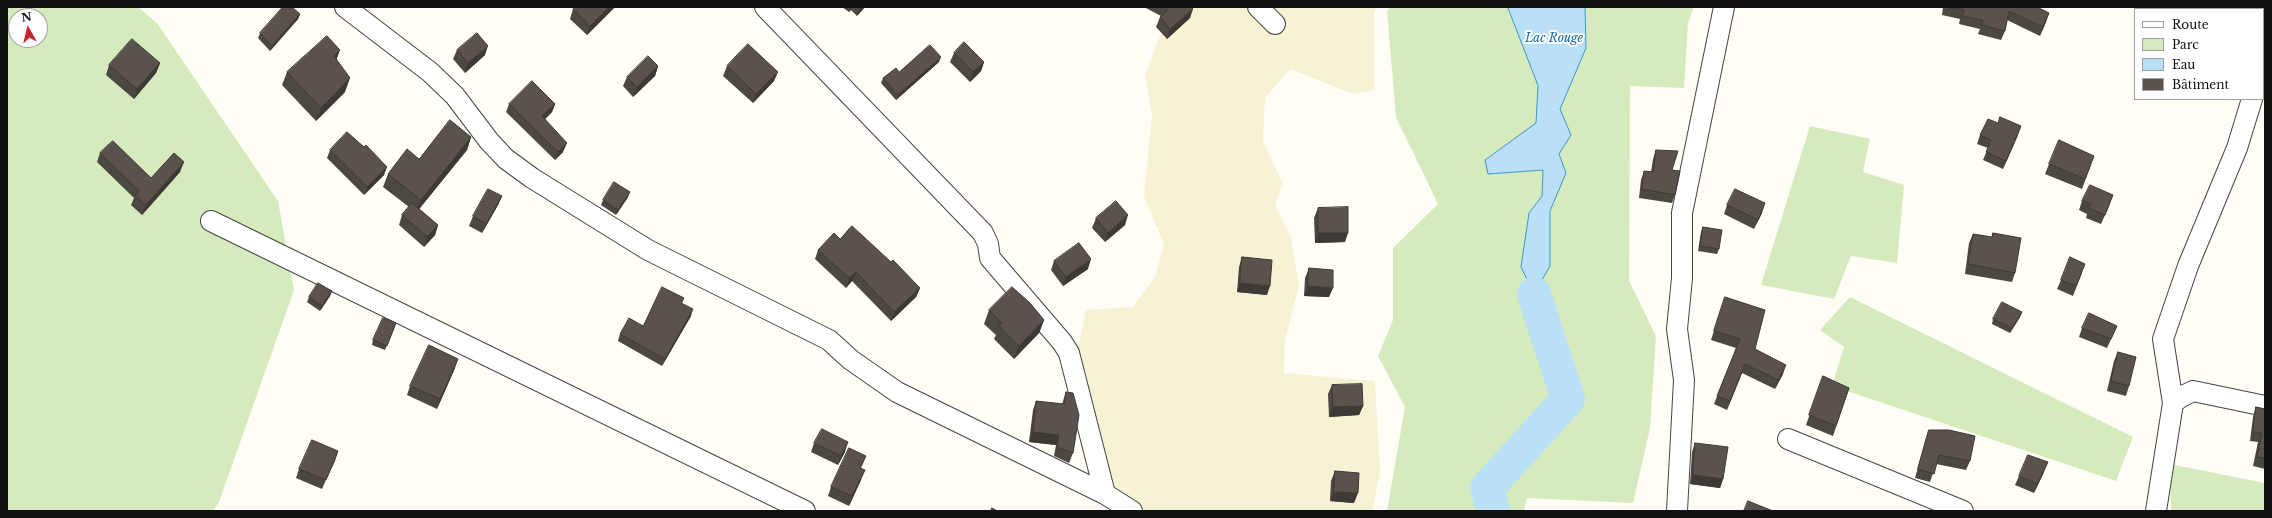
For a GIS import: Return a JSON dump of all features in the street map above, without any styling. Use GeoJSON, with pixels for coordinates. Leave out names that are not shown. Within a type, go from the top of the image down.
{"type":"FeatureCollection","features":[{"type":"Feature","properties":{"kind":"street"},"geometry":{"type":"LineString","coordinates":[[345,7],[430,72],[455,96],[489,141],[506,159],[532,178],[648,250],[829,340],[851,360],[897,392],[1104,494],[1132,511]]}},
{"type":"Feature","properties":{"kind":"street"},"geometry":{"type":"LineString","coordinates":[[765,7],[983,233],[988,244],[990,258],[1062,342],[1069,353],[1104,494]]}},
{"type":"Feature","properties":{"kind":"street"},"geometry":{"type":"LineString","coordinates":[[1258,7],[1274,24]]}},
{"type":"Feature","properties":{"kind":"street"},"geometry":{"type":"LineString","coordinates":[[1677,511],[1684,380],[1677,329],[1682,278],[1682,213],[1724,7]]}},
{"type":"Feature","properties":{"kind":"street"},"geometry":{"type":"LineString","coordinates":[[2156,511],[2173,403],[2162,339],[2188,266],[2237,148],[2252,100]]}},
{"type":"Feature","properties":{"kind":"street"},"geometry":{"type":"LineString","coordinates":[[211,221],[806,511]]}},
{"type":"Feature","properties":{"kind":"street"},"geometry":{"type":"LineString","coordinates":[[2173,403],[2193,391],[2265,406]]}},
{"type":"Feature","properties":{"kind":"street"},"geometry":{"type":"LineString","coordinates":[[1788,439],[1963,511]]}},
{"type":"Feature","properties":{"kind":"shaded area"},"geometry":{"type":"Polygon","coordinates":[[[1171,7],[1378,7],[1374,12],[1374,90],[1353,94],[1290,69],[1265,98],[1263,141],[1283,184],[1275,205],[1291,238],[1299,285],[1285,340],[1284,373],[1375,381],[1380,472],[1372,511],[1140,511],[1115,490],[1078,349],[1086,310],[1133,307],[1155,277],[1164,245],[1144,196],[1152,114],[1145,75],[1171,7]]]}},
{"type":"Feature","properties":{"kind":"green space"},"geometry":{"type":"Polygon","coordinates":[[[7,7],[138,7],[157,23],[278,201],[294,290],[219,502],[213,511],[7,511],[7,7]]]}},
{"type":"Feature","properties":{"kind":"green space"},"geometry":{"type":"Polygon","coordinates":[[[1391,7],[1694,7],[1688,23],[1684,88],[1630,86],[1629,281],[1656,336],[1650,428],[1633,503],[1527,498],[1524,511],[1387,511],[1405,407],[1378,356],[1393,320],[1393,248],[1438,204],[1396,117],[1387,11],[1391,7]]]}},
{"type":"Feature","properties":{"kind":"green space"},"geometry":{"type":"Polygon","coordinates":[[[1810,126],[1870,139],[1863,172],[1904,185],[1897,263],[1851,256],[1834,299],[1761,285],[1810,126]]]}},
{"type":"Feature","properties":{"kind":"green space"},"geometry":{"type":"Polygon","coordinates":[[[1850,297],[2133,437],[2116,481],[1832,386],[1844,347],[1820,330],[1850,297]]]}},
{"type":"Feature","properties":{"kind":"green space"},"geometry":{"type":"Polygon","coordinates":[[[2170,464],[2265,483],[2265,511],[2171,511],[2170,464]]]}},
{"type":"Feature","properties":{"kind":"water","name":"Lac Rouge"},"geometry":{"type":"Polygon","coordinates":[[[1508,7],[1585,7],[1586,48],[1560,109],[1571,135],[1559,154],[1566,173],[1550,211],[1550,266],[1534,294],[1521,267],[1529,213],[1542,196],[1543,170],[1488,174],[1485,160],[1536,123],[1538,86],[1508,7]]]}},
{"type":"Feature","properties":{"kind":"building"},"geometry":{"type":"Polygon","coordinates":[[[283,7],[292,7],[300,14],[272,46],[260,33],[283,7]]]}},
{"type":"Feature","properties":{"kind":"building"},"geometry":{"type":"Polygon","coordinates":[[[575,7],[609,7],[590,26],[573,9],[575,7]]]}},
{"type":"Feature","properties":{"kind":"building"},"geometry":{"type":"Polygon","coordinates":[[[1164,7],[1191,7],[1193,9],[1170,29],[1160,17],[1168,10],[1164,7]]]}},
{"type":"Feature","properties":{"kind":"building"},"geometry":{"type":"Polygon","coordinates":[[[1950,7],[2037,7],[2049,13],[2043,27],[2009,11],[2005,31],[1982,25],[1983,20],[1962,16],[1964,10],[1950,7]]]}},
{"type":"Feature","properties":{"kind":"building"},"geometry":{"type":"Polygon","coordinates":[[[477,33],[488,46],[468,63],[457,50],[477,33]]]}},
{"type":"Feature","properties":{"kind":"building"},"geometry":{"type":"Polygon","coordinates":[[[327,36],[340,50],[334,56],[350,78],[321,108],[287,72],[327,36]]]}},
{"type":"Feature","properties":{"kind":"building"},"geometry":{"type":"Polygon","coordinates":[[[132,39],[160,63],[137,89],[109,65],[132,39]]]}},
{"type":"Feature","properties":{"kind":"building"},"geometry":{"type":"Polygon","coordinates":[[[964,42],[984,62],[973,72],[954,53],[964,42]]]}},
{"type":"Feature","properties":{"kind":"building"},"geometry":{"type":"Polygon","coordinates":[[[748,44],[778,72],[756,94],[727,66],[748,44]]]}},
{"type":"Feature","properties":{"kind":"building"},"geometry":{"type":"Polygon","coordinates":[[[930,45],[941,57],[898,95],[883,78],[896,68],[899,72],[930,45]]]}},
{"type":"Feature","properties":{"kind":"building"},"geometry":{"type":"Polygon","coordinates":[[[648,56],[658,66],[637,87],[627,77],[648,56]]]}},
{"type":"Feature","properties":{"kind":"building"},"geometry":{"type":"Polygon","coordinates":[[[532,81],[555,104],[542,116],[567,143],[558,152],[509,104],[532,81]]]}},
{"type":"Feature","properties":{"kind":"building"},"geometry":{"type":"Polygon","coordinates":[[[2000,117],[2021,126],[2006,161],[1986,152],[1991,140],[1980,135],[1988,119],[1998,123],[2000,117]]]}},
{"type":"Feature","properties":{"kind":"building"},"geometry":{"type":"Polygon","coordinates":[[[450,120],[471,137],[421,200],[388,174],[407,149],[419,159],[450,120]]]}},
{"type":"Feature","properties":{"kind":"building"},"geometry":{"type":"Polygon","coordinates":[[[347,132],[364,147],[366,145],[387,167],[367,187],[330,150],[347,132]]]}},
{"type":"Feature","properties":{"kind":"building"},"geometry":{"type":"Polygon","coordinates":[[[2059,140],[2094,156],[2085,179],[2049,164],[2059,140]]]}},
{"type":"Feature","properties":{"kind":"building"},"geometry":{"type":"Polygon","coordinates":[[[113,141],[151,178],[174,153],[184,162],[146,205],[135,196],[139,191],[100,153],[113,141]]]}},
{"type":"Feature","properties":{"kind":"building"},"geometry":{"type":"Polygon","coordinates":[[[1656,150],[1678,151],[1672,170],[1680,171],[1675,195],[1642,189],[1644,171],[1653,172],[1656,150]]]}},
{"type":"Feature","properties":{"kind":"building"},"geometry":{"type":"Polygon","coordinates":[[[614,182],[630,192],[618,210],[603,200],[614,182]]]}},
{"type":"Feature","properties":{"kind":"building"},"geometry":{"type":"Polygon","coordinates":[[[2090,185],[2113,195],[2105,215],[2089,208],[2091,204],[2082,201],[2090,185]]]}},
{"type":"Feature","properties":{"kind":"building"},"geometry":{"type":"Polygon","coordinates":[[[488,189],[502,196],[486,224],[473,216],[488,189]]]}},
{"type":"Feature","properties":{"kind":"building"},"geometry":{"type":"Polygon","coordinates":[[[1735,189],[1765,203],[1758,220],[1727,205],[1735,189]]]}},
{"type":"Feature","properties":{"kind":"building"},"geometry":{"type":"Polygon","coordinates":[[[1116,201],[1128,215],[1108,233],[1096,218],[1116,201]]]}},
{"type":"Feature","properties":{"kind":"building"},"geometry":{"type":"Polygon","coordinates":[[[412,203],[438,225],[427,237],[402,215],[412,203]]]}},
{"type":"Feature","properties":{"kind":"building"},"geometry":{"type":"Polygon","coordinates":[[[1348,207],[1348,233],[1318,233],[1318,208],[1348,207]]]}},
{"type":"Feature","properties":{"kind":"building"},"geometry":{"type":"Polygon","coordinates":[[[852,226],[891,262],[893,260],[920,288],[894,312],[856,272],[849,278],[818,250],[834,233],[840,239],[852,226]]]}},
{"type":"Feature","properties":{"kind":"building"},"geometry":{"type":"Polygon","coordinates":[[[1703,227],[1722,230],[1719,249],[1700,246],[1703,227]]]}},
{"type":"Feature","properties":{"kind":"building"},"geometry":{"type":"Polygon","coordinates":[[[1993,233],[2021,238],[2015,273],[1968,264],[1973,234],[1992,237],[1993,233]]]}},
{"type":"Feature","properties":{"kind":"building"},"geometry":{"type":"Polygon","coordinates":[[[1079,243],[1091,259],[1066,277],[1054,261],[1079,243]]]}},
{"type":"Feature","properties":{"kind":"building"},"geometry":{"type":"Polygon","coordinates":[[[1242,257],[1272,260],[1270,286],[1240,283],[1242,257]]]}},
{"type":"Feature","properties":{"kind":"building"},"geometry":{"type":"Polygon","coordinates":[[[2070,257],[2085,264],[2076,286],[2061,280],[2070,257]]]}},
{"type":"Feature","properties":{"kind":"building"},"geometry":{"type":"Polygon","coordinates":[[[1309,268],[1333,270],[1333,288],[1308,286],[1309,268]]]}},
{"type":"Feature","properties":{"kind":"building"},"geometry":{"type":"Polygon","coordinates":[[[318,283],[332,291],[322,306],[309,297],[318,283]]]}},
{"type":"Feature","properties":{"kind":"building"},"geometry":{"type":"Polygon","coordinates":[[[662,287],[684,298],[681,303],[693,309],[665,359],[620,334],[629,318],[643,326],[662,287]]]}},
{"type":"Feature","properties":{"kind":"building"},"geometry":{"type":"Polygon","coordinates":[[[1012,287],[1030,303],[1044,320],[1019,346],[999,326],[1002,323],[989,310],[1012,287]]]}},
{"type":"Feature","properties":{"kind":"building"},"geometry":{"type":"Polygon","coordinates":[[[1725,297],[1765,310],[1755,349],[1786,365],[1778,380],[1745,364],[1730,401],[1717,396],[1740,339],[1714,331],[1725,297]]]}},
{"type":"Feature","properties":{"kind":"building"},"geometry":{"type":"Polygon","coordinates":[[[2002,302],[2022,312],[2012,328],[1993,319],[2002,302]]]}},
{"type":"Feature","properties":{"kind":"building"},"geometry":{"type":"Polygon","coordinates":[[[2089,313],[2117,326],[2111,339],[2082,328],[2089,313]]]}},
{"type":"Feature","properties":{"kind":"building"},"geometry":{"type":"Polygon","coordinates":[[[383,318],[396,323],[387,346],[373,340],[383,318]]]}},
{"type":"Feature","properties":{"kind":"building"},"geometry":{"type":"Polygon","coordinates":[[[429,345],[458,359],[440,399],[410,386],[429,345]]]}},
{"type":"Feature","properties":{"kind":"building"},"geometry":{"type":"Polygon","coordinates":[[[2118,352],[2136,357],[2129,386],[2111,381],[2118,352]]]}},
{"type":"Feature","properties":{"kind":"building"},"geometry":{"type":"Polygon","coordinates":[[[1823,376],[1849,388],[1836,426],[1809,415],[1823,376]]]}},
{"type":"Feature","properties":{"kind":"building"},"geometry":{"type":"Polygon","coordinates":[[[1362,384],[1363,406],[1333,407],[1332,385],[1362,384]]]}},
{"type":"Feature","properties":{"kind":"building"},"geometry":{"type":"Polygon","coordinates":[[[1066,392],[1073,393],[1079,415],[1073,453],[1057,447],[1059,435],[1033,432],[1036,401],[1064,404],[1066,392]]]}},
{"type":"Feature","properties":{"kind":"building"},"geometry":{"type":"Polygon","coordinates":[[[2256,407],[2265,409],[2265,458],[2257,457],[2262,433],[2253,432],[2256,407]]]}},
{"type":"Feature","properties":{"kind":"building"},"geometry":{"type":"Polygon","coordinates":[[[822,429],[848,442],[841,456],[814,443],[822,429]]]}},
{"type":"Feature","properties":{"kind":"building"},"geometry":{"type":"Polygon","coordinates":[[[1929,430],[1949,430],[1975,436],[1970,461],[1939,455],[1934,474],[1918,469],[1929,430]]]}},
{"type":"Feature","properties":{"kind":"building"},"geometry":{"type":"Polygon","coordinates":[[[312,440],[338,451],[326,480],[299,469],[312,440]]]}},
{"type":"Feature","properties":{"kind":"building"},"geometry":{"type":"Polygon","coordinates":[[[1695,443],[1728,447],[1723,479],[1693,475],[1695,443]]]}},
{"type":"Feature","properties":{"kind":"building"},"geometry":{"type":"Polygon","coordinates":[[[849,448],[866,456],[860,468],[865,470],[852,496],[831,487],[849,448]]]}},
{"type":"Feature","properties":{"kind":"building"},"geometry":{"type":"Polygon","coordinates":[[[2028,455],[2048,462],[2037,484],[2019,476],[2028,455]]]}},
{"type":"Feature","properties":{"kind":"building"},"geometry":{"type":"Polygon","coordinates":[[[1335,471],[1359,473],[1358,493],[1334,492],[1335,471]]]}},
{"type":"Feature","properties":{"kind":"building"},"geometry":{"type":"Polygon","coordinates":[[[1748,501],[1773,511],[1744,511],[1748,501]]]}},
{"type":"Feature","properties":{"kind":"waterway"},"geometry":{"type":"LineString","coordinates":[[1493,511],[1487,488],[1568,399],[1534,294]]}}]}
